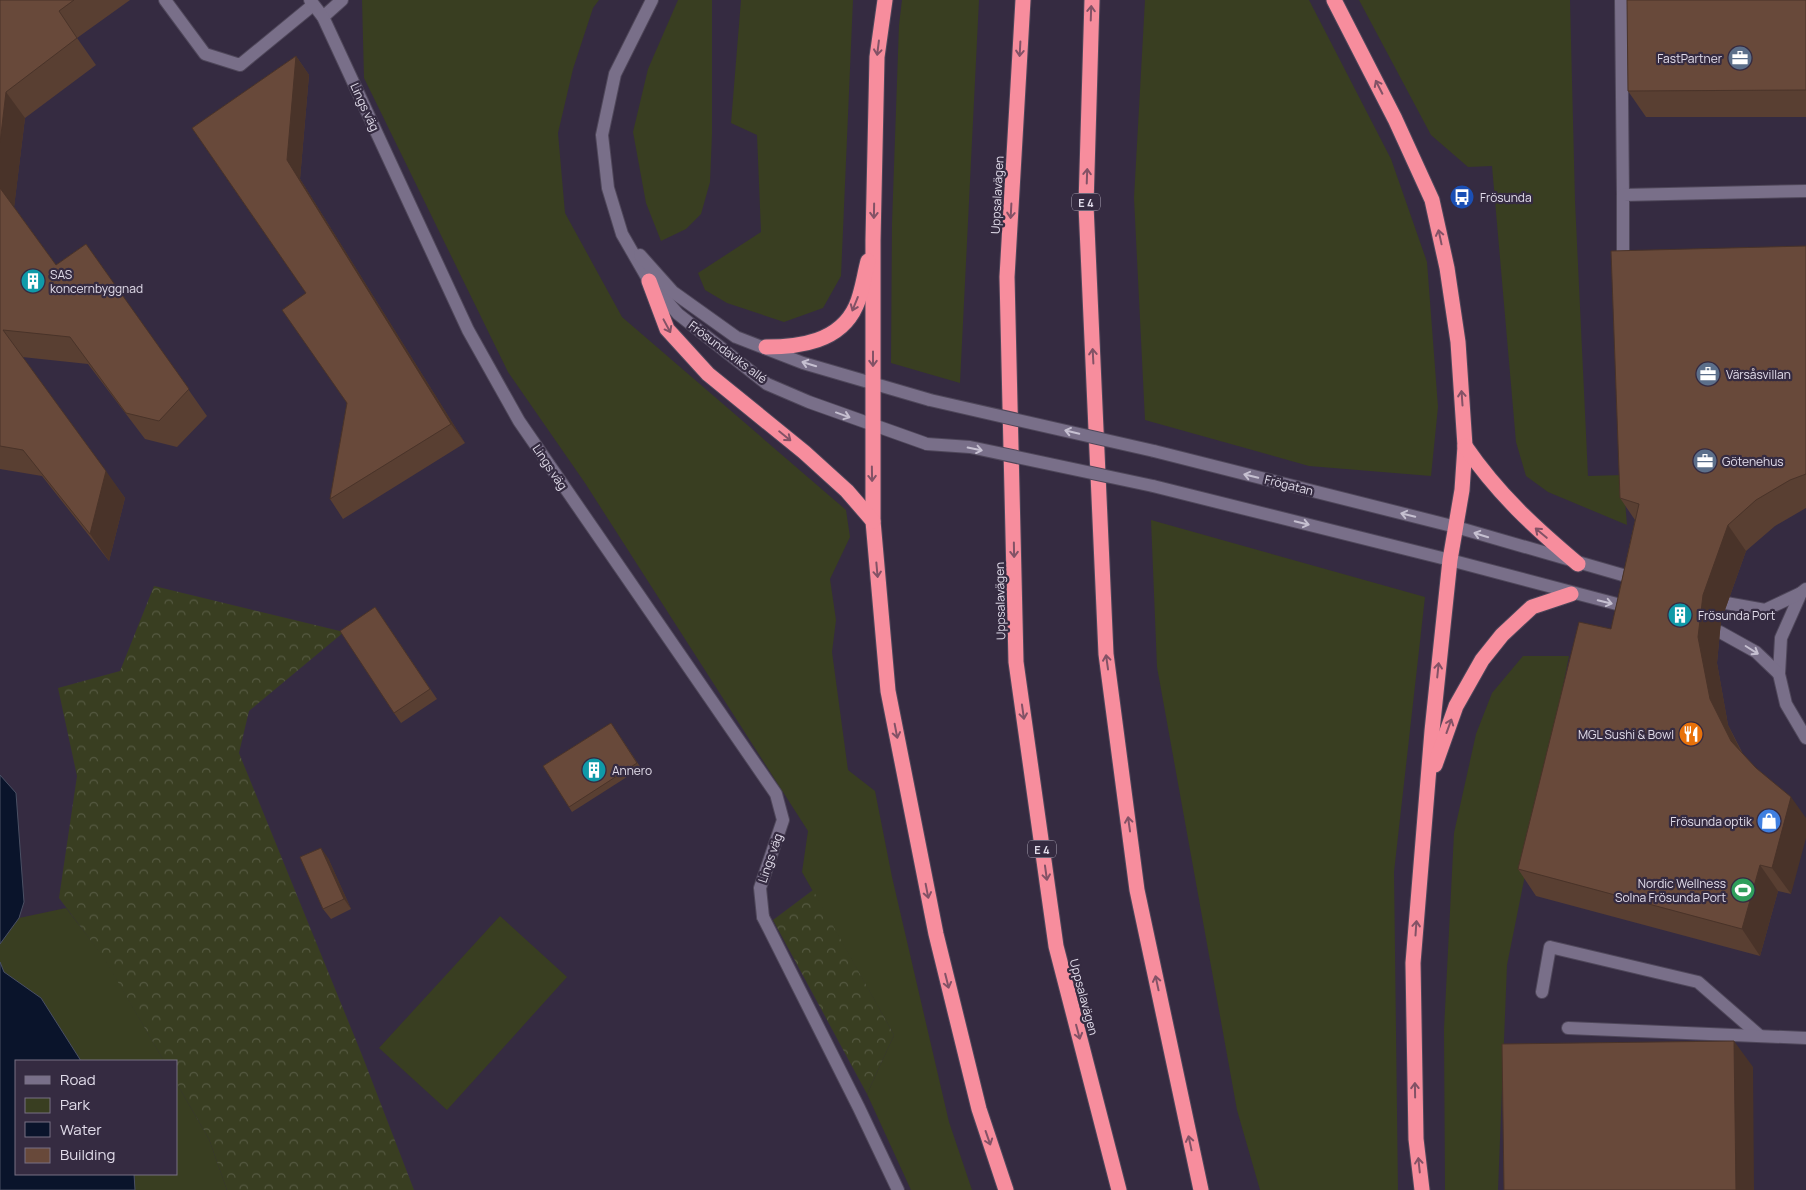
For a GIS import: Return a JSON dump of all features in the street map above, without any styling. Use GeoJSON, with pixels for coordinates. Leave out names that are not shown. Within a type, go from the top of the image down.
{"type":"FeatureCollection","features":[{"type":"Feature","properties":{"kind":"highway"},"geometry":{"type":"LineString","coordinates":[[885,0],[877,57],[871,426],[873,521],[888,691],[936,934],[978,1109],[1006,1190]]}},
{"type":"Feature","properties":{"kind":"highway","name":"Uppsalavägen"},"geometry":{"type":"LineString","coordinates":[[1023,0],[1007,277],[1016,662],[1056,946],[1119,1190]]}},
{"type":"Feature","properties":{"kind":"highway","name":"E 4"},"geometry":{"type":"LineString","coordinates":[[1092,0],[1086,205],[1106,654],[1138,890],[1201,1190]]}},
{"type":"Feature","properties":{"kind":"highway"},"geometry":{"type":"LineString","coordinates":[[1334,0],[1395,119],[1432,200],[1447,268],[1458,342],[1465,446],[1456,527],[1450,560],[1426,788],[1413,963],[1416,1139],[1422,1190]]}},
{"type":"Feature","properties":{"kind":"highway"},"geometry":{"type":"LineString","coordinates":[[766,347],[802,345],[817,341],[839,328],[856,307],[873,240]]}},
{"type":"Feature","properties":{"kind":"highway"},"geometry":{"type":"LineString","coordinates":[[649,281],[667,329],[708,374],[833,478],[873,521]]}},
{"type":"Feature","properties":{"kind":"highway"},"geometry":{"type":"LineString","coordinates":[[1465,446],[1488,480],[1530,524],[1578,564]]}},
{"type":"Feature","properties":{"kind":"highway"},"geometry":{"type":"LineString","coordinates":[[1426,788],[1456,706],[1482,660],[1502,635],[1532,607],[1571,594]]}},
{"type":"Feature","properties":{"kind":"street"},"geometry":{"type":"LineString","coordinates":[[165,0],[205,54],[240,65],[311,2]]}},
{"type":"Feature","properties":{"kind":"street"},"geometry":{"type":"LineString","coordinates":[[323,17],[342,0]]}},
{"type":"Feature","properties":{"kind":"street","name":"Frösundaviks allé"},"geometry":{"type":"LineString","coordinates":[[652,0],[615,74],[602,135],[608,188],[622,234],[649,281],[678,314],[767,384],[871,426],[927,444],[970,447],[1153,486],[1450,560]]}},
{"type":"Feature","properties":{"kind":"street"},"geometry":{"type":"LineString","coordinates":[[1621,0],[1623,283]]}},
{"type":"Feature","properties":{"kind":"street","name":"Lings väg"},"geometry":{"type":"LineString","coordinates":[[311,2],[323,17],[468,330],[519,421],[776,794],[783,820],[760,888],[763,917],[860,1108],[898,1190]]}},
{"type":"Feature","properties":{"kind":"street"},"geometry":{"type":"LineString","coordinates":[[1623,195],[1806,191]]}},
{"type":"Feature","properties":{"kind":"street","name":"Frösundaviks allé"},"geometry":{"type":"LineString","coordinates":[[622,234],[673,292],[736,337],[766,347],[803,363],[930,400]]}},
{"type":"Feature","properties":{"kind":"street","name":"Frögatan"},"geometry":{"type":"LineString","coordinates":[[930,400],[1154,451],[1456,527],[1578,564],[1646,582]]}},
{"type":"Feature","properties":{"kind":"street"},"geometry":{"type":"LineString","coordinates":[[1450,560],[1571,594],[1639,610]]}},
{"type":"Feature","properties":{"kind":"street"},"geometry":{"type":"LineString","coordinates":[[1726,604],[1765,610],[1804,591]]}},
{"type":"Feature","properties":{"kind":"street"},"geometry":{"type":"LineString","coordinates":[[1804,591],[1781,638],[1780,674],[1786,704],[1806,738]]}},
{"type":"Feature","properties":{"kind":"street"},"geometry":{"type":"LineString","coordinates":[[1720,632],[1756,652],[1780,674]]}},
{"type":"Feature","properties":{"kind":"street"},"geometry":{"type":"LineString","coordinates":[[1542,992],[1550,947],[1698,982],[1760,1036]]}},
{"type":"Feature","properties":{"kind":"street"},"geometry":{"type":"LineString","coordinates":[[1568,1028],[1806,1038]]}},
{"type":"Feature","properties":{"kind":"green space"},"geometry":{"type":"Polygon","coordinates":[[[362,0],[599,0],[593,8],[573,69],[558,133],[565,213],[622,317],[846,510],[850,537],[830,579],[836,620],[832,652],[848,770],[875,791],[892,877],[949,1122],[972,1190],[911,1190],[867,1094],[894,1035],[802,872],[808,831],[585,483],[508,372],[364,78],[362,0]]]}},
{"type":"Feature","properties":{"kind":"green space"},"geometry":{"type":"Polygon","coordinates":[[[678,0],[712,0],[710,182],[701,214],[686,229],[661,241],[646,203],[633,132],[648,69],[678,0]]]}},
{"type":"Feature","properties":{"kind":"green space"},"geometry":{"type":"Polygon","coordinates":[[[741,0],[853,0],[841,276],[823,308],[784,322],[727,303],[705,290],[698,273],[761,232],[757,135],[731,123],[741,0]]]}},
{"type":"Feature","properties":{"kind":"green space"},"geometry":{"type":"Polygon","coordinates":[[[902,0],[979,0],[960,383],[891,363],[892,223],[899,25],[902,0]]]}},
{"type":"Feature","properties":{"kind":"green space"},"geometry":{"type":"Polygon","coordinates":[[[1145,0],[1309,0],[1391,159],[1427,262],[1438,407],[1431,476],[1309,466],[1145,420],[1134,198],[1145,0]]]}},
{"type":"Feature","properties":{"kind":"green space"},"geometry":{"type":"Polygon","coordinates":[[[1359,0],[1570,0],[1575,201],[1588,476],[1623,475],[1627,525],[1548,492],[1526,476],[1516,442],[1492,166],[1468,167],[1431,135],[1359,0]]]}},
{"type":"Feature","properties":{"kind":"green space"},"geometry":{"type":"Polygon","coordinates":[[[1151,520],[1425,597],[1394,872],[1398,1190],[1260,1190],[1237,1110],[1157,667],[1151,520]]]}},
{"type":"Feature","properties":{"kind":"green space"},"geometry":{"type":"Polygon","coordinates":[[[154,586],[344,632],[249,711],[239,753],[362,1055],[414,1190],[227,1190],[209,1139],[178,1085],[178,1060],[163,1060],[104,958],[59,898],[77,776],[58,688],[120,671],[154,586]]]}},
{"type":"Feature","properties":{"kind":"green space"},"geometry":{"type":"Polygon","coordinates":[[[1523,656],[1569,656],[1507,965],[1498,1190],[1445,1190],[1444,1029],[1454,833],[1476,734],[1492,693],[1523,656]]]}},
{"type":"Feature","properties":{"kind":"green space"},"geometry":{"type":"Polygon","coordinates":[[[813,890],[894,1035],[867,1094],[773,920],[813,890]]]}},
{"type":"Feature","properties":{"kind":"green space"},"geometry":{"type":"Polygon","coordinates":[[[66,908],[104,957],[163,1060],[80,1060],[41,998],[4,972],[0,962],[0,944],[19,918],[66,908]]]}},
{"type":"Feature","properties":{"kind":"green space"},"geometry":{"type":"Polygon","coordinates":[[[500,916],[567,977],[447,1110],[379,1048],[500,916]]]}},
{"type":"Feature","properties":{"kind":"green space"},"geometry":{"type":"Polygon","coordinates":[[[178,1085],[209,1139],[227,1190],[135,1190],[134,1175],[178,1175],[178,1085]]]}},
{"type":"Feature","properties":{"kind":"water"},"geometry":{"type":"Polygon","coordinates":[[[0,775],[16,793],[24,902],[19,918],[0,944],[0,775]]]}},
{"type":"Feature","properties":{"kind":"water"},"geometry":{"type":"Polygon","coordinates":[[[0,962],[4,972],[41,998],[80,1060],[15,1060],[15,1175],[134,1175],[135,1190],[0,1190],[0,962]]]}},
{"type":"Feature","properties":{"kind":"building"},"geometry":{"type":"Polygon","coordinates":[[[0,0],[74,0],[59,11],[77,38],[6,92],[0,143],[0,0]]]}},
{"type":"Feature","properties":{"kind":"building"},"geometry":{"type":"Polygon","coordinates":[[[1627,0],[1806,0],[1806,90],[1628,91],[1627,0]]]}},
{"type":"Feature","properties":{"kind":"building"},"geometry":{"type":"Polygon","coordinates":[[[296,56],[287,160],[451,424],[330,499],[347,403],[282,310],[306,293],[192,128],[296,56]]]}},
{"type":"Feature","properties":{"kind":"building"},"geometry":{"type":"Polygon","coordinates":[[[0,188],[56,265],[86,244],[189,389],[159,421],[126,413],[70,337],[3,330],[106,471],[90,534],[23,450],[0,446],[0,188]]]}},
{"type":"Feature","properties":{"kind":"building","name":"Frösunda Port"},"geometry":{"type":"Polygon","coordinates":[[[1806,246],[1806,474],[1790,480],[1756,500],[1728,525],[1703,595],[1698,637],[1710,699],[1731,741],[1756,768],[1791,797],[1772,868],[1760,865],[1742,929],[1518,869],[1579,622],[1611,629],[1639,504],[1620,498],[1611,251],[1806,246]]]}},
{"type":"Feature","properties":{"kind":"building"},"geometry":{"type":"Polygon","coordinates":[[[375,607],[430,689],[394,713],[340,631],[375,607]]]}},
{"type":"Feature","properties":{"kind":"building","name":"Annero"},"geometry":{"type":"Polygon","coordinates":[[[611,723],[637,763],[569,807],[543,766],[611,723]]]}},
{"type":"Feature","properties":{"kind":"building"},"geometry":{"type":"Polygon","coordinates":[[[321,848],[344,899],[323,909],[300,857],[321,848]]]}},
{"type":"Feature","properties":{"kind":"building"},"geometry":{"type":"Polygon","coordinates":[[[1734,1041],[1736,1190],[1504,1190],[1502,1044],[1734,1041]]]}},
{"type":"Feature","properties":{"kind":"place","name":"FastPartner"},"geometry":{"type":"Point","coordinates":[1740,58]}},
{"type":"Feature","properties":{"kind":"place","name":"Frösunda"},"geometry":{"type":"Point","coordinates":[1462,197]}},
{"type":"Feature","properties":{"kind":"place","name":"SAS koncernbyggnad"},"geometry":{"type":"Point","coordinates":[33,281]}},
{"type":"Feature","properties":{"kind":"place","name":"Värsåsvillan"},"geometry":{"type":"Point","coordinates":[1708,374]}},
{"type":"Feature","properties":{"kind":"place","name":"Götenehus"},"geometry":{"type":"Point","coordinates":[1705,461]}},
{"type":"Feature","properties":{"kind":"place","name":"Frösunda Port"},"geometry":{"type":"Point","coordinates":[1680,615]}},
{"type":"Feature","properties":{"kind":"place","name":"MGL Sushi & Bowl"},"geometry":{"type":"Point","coordinates":[1691,734]}},
{"type":"Feature","properties":{"kind":"place","name":"Annero"},"geometry":{"type":"Point","coordinates":[594,770]}},
{"type":"Feature","properties":{"kind":"place","name":"Frösunda optik"},"geometry":{"type":"Point","coordinates":[1769,821]}},
{"type":"Feature","properties":{"kind":"place","name":"Nordic Wellness Solna Frösunda Port"},"geometry":{"type":"Point","coordinates":[1743,890]}}]}
